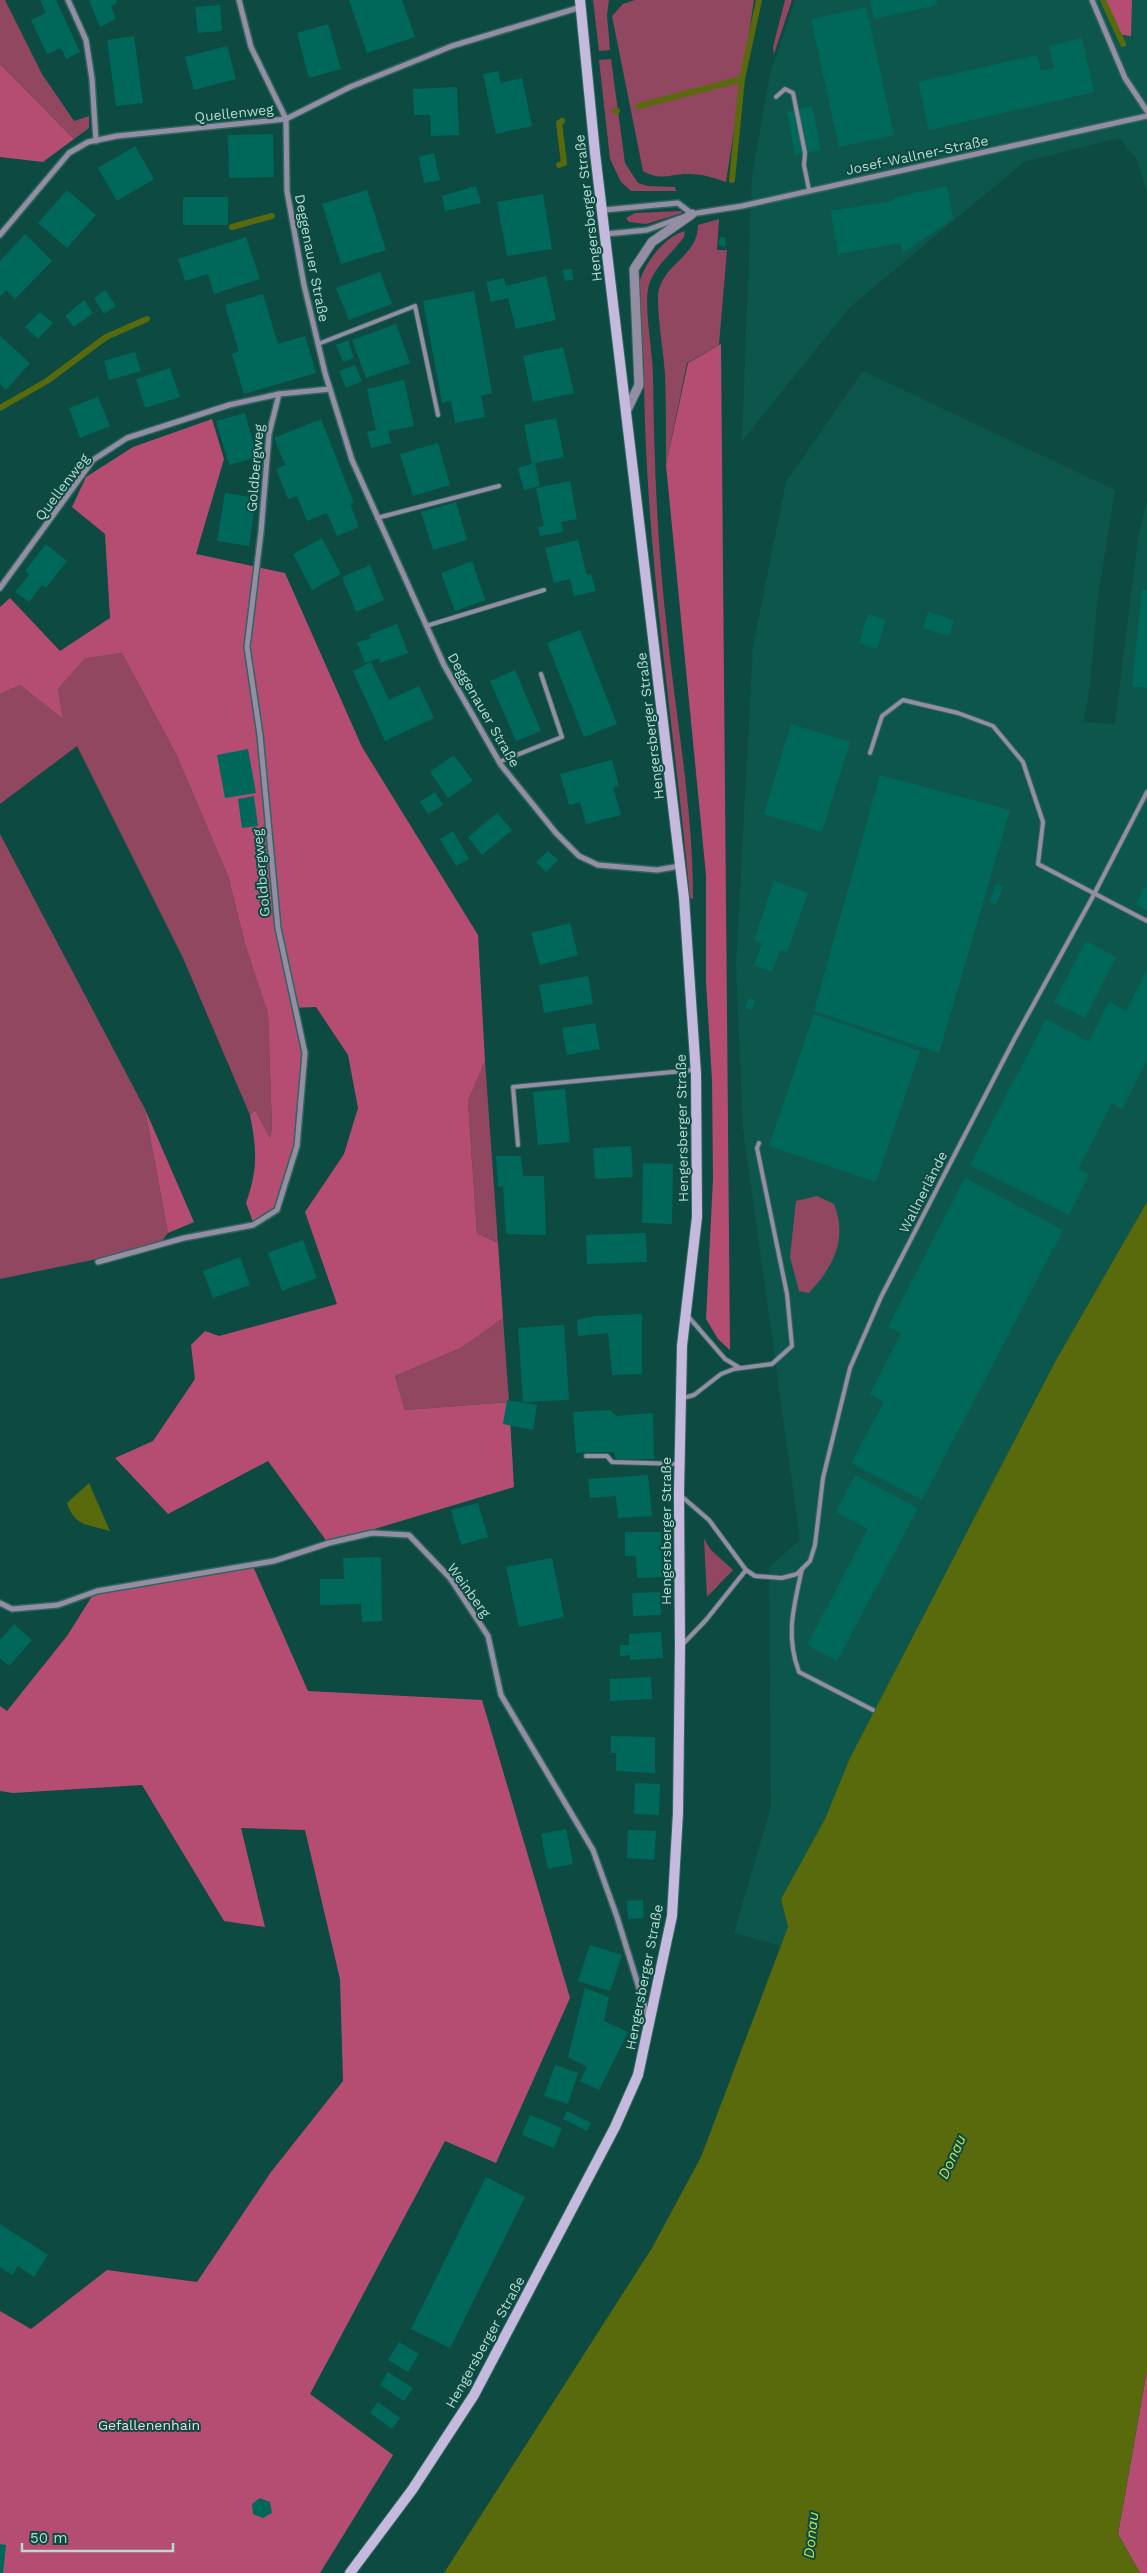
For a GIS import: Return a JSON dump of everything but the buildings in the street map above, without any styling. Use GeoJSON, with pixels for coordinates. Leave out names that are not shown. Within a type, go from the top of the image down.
{"type":"FeatureCollection","features":[{"type":"Feature","properties":{"kind":"main road","name":"Hengersberger Straße"},"geometry":{"type":"LineString","coordinates":[[350,2573],[412,2490],[474,2395],[615,2127],[638,2075],[672,1916],[678,1814],[680,1647],[679,1464],[682,1346],[697,1217],[696,1070],[680,866],[604,210],[594,143],[580,4]]}},
{"type":"Feature","properties":{"kind":"street"},"geometry":{"type":"LineString","coordinates":[[68,0],[86,40],[92,80],[96,141]]}},
{"type":"Feature","properties":{"kind":"street","name":"Deggenauer Straße"},"geometry":{"type":"LineString","coordinates":[[239,0],[251,47],[286,118],[287,191],[318,344],[330,389],[352,460],[444,664],[499,762],[556,833],[580,856],[598,865],[657,870],[680,866]]}},
{"type":"Feature","properties":{"kind":"street"},"geometry":{"type":"LineString","coordinates":[[1092,0],[1125,78],[1147,112]]}},
{"type":"Feature","properties":{"kind":"street","name":"Quellenweg"},"geometry":{"type":"LineString","coordinates":[[0,235],[69,153],[96,141],[286,118],[350,87],[452,46],[580,4]]}},
{"type":"Feature","properties":{"kind":"street","name":"Josef-Wallner-Straße"},"geometry":{"type":"LineString","coordinates":[[606,234],[646,230],[692,214],[1147,116]]}},
{"type":"Feature","properties":{"kind":"street"},"geometry":{"type":"LineString","coordinates":[[604,210],[678,203],[692,214],[652,242],[634,269],[638,385],[626,412]]}},
{"type":"Feature","properties":{"kind":"street"},"geometry":{"type":"LineString","coordinates":[[279,394],[330,389]]}},
{"type":"Feature","properties":{"kind":"street","name":"Quellenweg"},"geometry":{"type":"LineString","coordinates":[[0,588],[93,460],[127,438],[229,405],[279,394]]}},
{"type":"Feature","properties":{"kind":"street","name":"Goldbergweg"},"geometry":{"type":"LineString","coordinates":[[98,1262],[184,1238],[253,1225],[277,1210],[297,1146],[305,1053],[278,928],[260,735],[247,648],[261,532],[269,434],[279,394]]}},
{"type":"Feature","properties":{"kind":"street","name":"Weinberg"},"geometry":{"type":"LineString","coordinates":[[0,1603],[12,1609],[58,1606],[97,1591],[274,1561],[329,1543],[372,1533],[409,1535],[450,1578],[488,1636],[501,1695],[593,1850],[617,1917],[650,2022]]}},
{"type":"Feature","properties":{"kind":"lane"},"geometry":{"type":"LineString","coordinates":[[776,97],[785,89],[793,93],[805,153],[804,165],[809,190]]}},
{"type":"Feature","properties":{"kind":"lane"},"geometry":{"type":"LineString","coordinates":[[318,344],[415,306],[438,416]]}},
{"type":"Feature","properties":{"kind":"lane"},"geometry":{"type":"LineString","coordinates":[[377,518],[499,486]]}},
{"type":"Feature","properties":{"kind":"lane"},"geometry":{"type":"LineString","coordinates":[[426,626],[544,590]]}},
{"type":"Feature","properties":{"kind":"lane"},"geometry":{"type":"LineString","coordinates":[[499,762],[562,737],[542,674]]}},
{"type":"Feature","properties":{"kind":"lane"},"geometry":{"type":"LineString","coordinates":[[870,753],[882,716],[903,700],[958,713],[993,726],[1023,762],[1043,822],[1038,864],[1147,921]]}},
{"type":"Feature","properties":{"kind":"lane","name":"Wallnerlände"},"geometry":{"type":"LineString","coordinates":[[872,1710],[799,1672],[792,1655],[790,1623],[802,1569],[810,1561],[814,1545],[823,1478],[850,1368],[881,1297],[1015,1038],[1147,792]]}},
{"type":"Feature","properties":{"kind":"lane"},"geometry":{"type":"LineString","coordinates":[[518,1145],[513,1087],[696,1070]]}},
{"type":"Feature","properties":{"kind":"lane"},"geometry":{"type":"LineString","coordinates":[[681,1399],[694,1396],[721,1374],[740,1368],[772,1364],[792,1346],[787,1294],[757,1148],[759,1143]]}},
{"type":"Feature","properties":{"kind":"lane"},"geometry":{"type":"LineString","coordinates":[[686,1313],[703,1330],[725,1359],[740,1368]]}},
{"type":"Feature","properties":{"kind":"lane"},"geometry":{"type":"LineString","coordinates":[[586,1456],[607,1456],[612,1462],[679,1464]]}},
{"type":"Feature","properties":{"kind":"lane"},"geometry":{"type":"LineString","coordinates":[[679,1493],[708,1520],[746,1570],[756,1576],[782,1578],[797,1574],[802,1569]]}},
{"type":"Feature","properties":{"kind":"lane"},"geometry":{"type":"LineString","coordinates":[[680,1647],[706,1620],[746,1570]]}},
{"type":"Feature","properties":{"kind":"shaded area"},"geometry":{"type":"Polygon","coordinates":[[[0,0],[5,0],[42,74],[74,121],[89,116],[89,128],[74,139],[0,64],[0,0]]]}},
{"type":"Feature","properties":{"kind":"shaded area"},"geometry":{"type":"Polygon","coordinates":[[[593,0],[609,0],[607,15],[610,50],[599,51],[593,0]]]}},
{"type":"Feature","properties":{"kind":"shaded area"},"geometry":{"type":"Polygon","coordinates":[[[635,0],[754,0],[726,182],[699,175],[683,174],[661,177],[643,171],[612,16],[623,4],[635,0]]]}},
{"type":"Feature","properties":{"kind":"shaded area"},"geometry":{"type":"Polygon","coordinates":[[[785,0],[792,0],[774,54],[773,47],[785,0]]]}},
{"type":"Feature","properties":{"kind":"shaded area"},"geometry":{"type":"Polygon","coordinates":[[[795,0],[1147,0],[1147,192],[1136,158],[1119,138],[1024,162],[850,307],[742,441],[752,176],[770,74],[795,0]]]}},
{"type":"Feature","properties":{"kind":"shaded area"},"geometry":{"type":"Polygon","coordinates":[[[611,59],[625,163],[638,183],[648,186],[675,187],[676,191],[631,191],[621,182],[610,159],[599,60],[611,59]]]}},
{"type":"Feature","properties":{"kind":"shaded area"},"geometry":{"type":"Polygon","coordinates":[[[681,211],[682,213],[646,224],[629,222],[626,218],[635,213],[681,211]]]}},
{"type":"Feature","properties":{"kind":"shaded area"},"geometry":{"type":"Polygon","coordinates":[[[719,219],[717,250],[727,250],[719,345],[687,363],[666,465],[665,373],[659,317],[659,289],[668,272],[693,244],[697,235],[698,225],[719,219]]]}},
{"type":"Feature","properties":{"kind":"shaded area"},"geometry":{"type":"Polygon","coordinates":[[[685,231],[684,237],[651,278],[647,293],[647,304],[653,366],[655,468],[660,560],[687,794],[693,899],[690,898],[655,576],[646,446],[643,357],[637,298],[638,287],[649,261],[669,239],[685,231]]]}},
{"type":"Feature","properties":{"kind":"shaded area"},"geometry":{"type":"Polygon","coordinates":[[[863,371],[1115,490],[1097,603],[1091,676],[1084,722],[1115,724],[1138,538],[1147,499],[1147,1202],[1055,1362],[850,1758],[825,1819],[781,1899],[788,1927],[782,1946],[734,1933],[771,1806],[769,1567],[800,1540],[743,1128],[736,966],[753,646],[786,482],[863,371]]]}},
{"type":"Feature","properties":{"kind":"shaded area"},"geometry":{"type":"Polygon","coordinates":[[[122,653],[177,756],[228,876],[245,944],[268,1014],[272,1128],[270,1138],[255,1110],[250,1115],[183,958],[77,746],[0,804],[0,694],[20,685],[63,719],[58,689],[85,657],[122,653]]]}},
{"type":"Feature","properties":{"kind":"shaded area"},"geometry":{"type":"Polygon","coordinates":[[[0,834],[145,1109],[168,1233],[161,1242],[97,1259],[0,1279],[0,834]]]}},
{"type":"Feature","properties":{"kind":"shaded area"},"geometry":{"type":"Polygon","coordinates":[[[485,1061],[498,1243],[477,1233],[468,1101],[485,1061]]]}},
{"type":"Feature","properties":{"kind":"shaded area"},"geometry":{"type":"Polygon","coordinates":[[[817,1196],[834,1204],[838,1217],[839,1241],[831,1263],[809,1293],[799,1291],[790,1257],[796,1201],[817,1196]]]}},
{"type":"Feature","properties":{"kind":"shaded area"},"geometry":{"type":"Polygon","coordinates":[[[503,1318],[509,1402],[405,1410],[395,1376],[461,1348],[503,1318]]]}},
{"type":"Feature","properties":{"kind":"shaded area"},"geometry":{"type":"Polygon","coordinates":[[[704,1539],[711,1550],[733,1570],[707,1597],[704,1539]]]}},
{"type":"Feature","properties":{"kind":"green space"},"geometry":{"type":"Polygon","coordinates":[[[1103,0],[1132,0],[1131,36],[1116,34],[1103,0]]]}},
{"type":"Feature","properties":{"kind":"green space"},"geometry":{"type":"Polygon","coordinates":[[[0,64],[74,139],[43,162],[0,157],[0,64]]]}},
{"type":"Feature","properties":{"kind":"green space"},"geometry":{"type":"Polygon","coordinates":[[[721,344],[730,1350],[718,1339],[706,1319],[713,1179],[712,1080],[706,982],[706,875],[666,465],[688,363],[721,344]]]}},
{"type":"Feature","properties":{"kind":"green space"},"geometry":{"type":"Polygon","coordinates":[[[212,419],[224,459],[196,554],[285,573],[362,747],[478,935],[485,1061],[468,1101],[477,1233],[498,1243],[503,1318],[461,1348],[395,1376],[405,1410],[509,1402],[514,1487],[328,1543],[268,1461],[168,1514],[115,1458],[153,1441],[195,1379],[191,1345],[205,1331],[219,1336],[337,1304],[305,1212],[344,1154],[358,1108],[348,1055],[316,1007],[293,1008],[302,1053],[295,1146],[276,1210],[253,1222],[246,1203],[253,1180],[255,1159],[250,1115],[255,1110],[270,1138],[272,1128],[268,1014],[245,944],[228,876],[177,756],[122,653],[85,658],[58,689],[63,719],[20,685],[0,694],[0,607],[10,598],[60,651],[110,618],[105,534],[72,507],[86,477],[133,447],[212,419]]]}},
{"type":"Feature","properties":{"kind":"green space"},"geometry":{"type":"Polygon","coordinates":[[[145,1109],[194,1222],[168,1233],[145,1109]]]}},
{"type":"Feature","properties":{"kind":"green space","name":"Gefallenenhain"},"geometry":{"type":"Polygon","coordinates":[[[252,1564],[308,1691],[482,1700],[570,1998],[496,2163],[445,2141],[310,2394],[393,2455],[320,2573],[0,2573],[0,2311],[31,2329],[107,2270],[197,2282],[271,2172],[343,2081],[340,1979],[305,1830],[241,1828],[265,1927],[224,1921],[142,1785],[13,1793],[0,1791],[0,1706],[7,1711],[67,1636],[96,1590],[252,1564]]]}},
{"type":"Feature","properties":{"kind":"green space"},"geometry":{"type":"Polygon","coordinates":[[[1147,2370],[1147,2573],[1140,2573],[1118,2534],[1147,2370]]]}},
{"type":"Feature","properties":{"kind":"water","name":"Donau"},"geometry":{"type":"Polygon","coordinates":[[[1147,1202],[1147,2370],[1118,2534],[1140,2573],[444,2573],[652,2248],[701,2157],[788,1927],[781,1899],[825,1819],[850,1758],[1055,1362],[1147,1202]]]}},
{"type":"Feature","properties":{"kind":"water"},"geometry":{"type":"Polygon","coordinates":[[[89,1483],[110,1531],[78,1521],[70,1511],[67,1503],[89,1483]]]}},
{"type":"Feature","properties":{"kind":"waterway"},"geometry":{"type":"LineString","coordinates":[[732,180],[742,79],[759,0]]}},
{"type":"Feature","properties":{"kind":"waterway"},"geometry":{"type":"LineString","coordinates":[[1103,0],[1123,44]]}},
{"type":"Feature","properties":{"kind":"waterway"},"geometry":{"type":"LineString","coordinates":[[639,106],[742,79]]}},
{"type":"Feature","properties":{"kind":"waterway"},"geometry":{"type":"LineString","coordinates":[[559,165],[564,163],[559,123],[562,121]]}},
{"type":"Feature","properties":{"kind":"waterway"},"geometry":{"type":"LineString","coordinates":[[232,227],[272,216]]}},
{"type":"Feature","properties":{"kind":"waterway"},"geometry":{"type":"LineString","coordinates":[[0,408],[47,381],[106,337],[147,319]]}}]}
